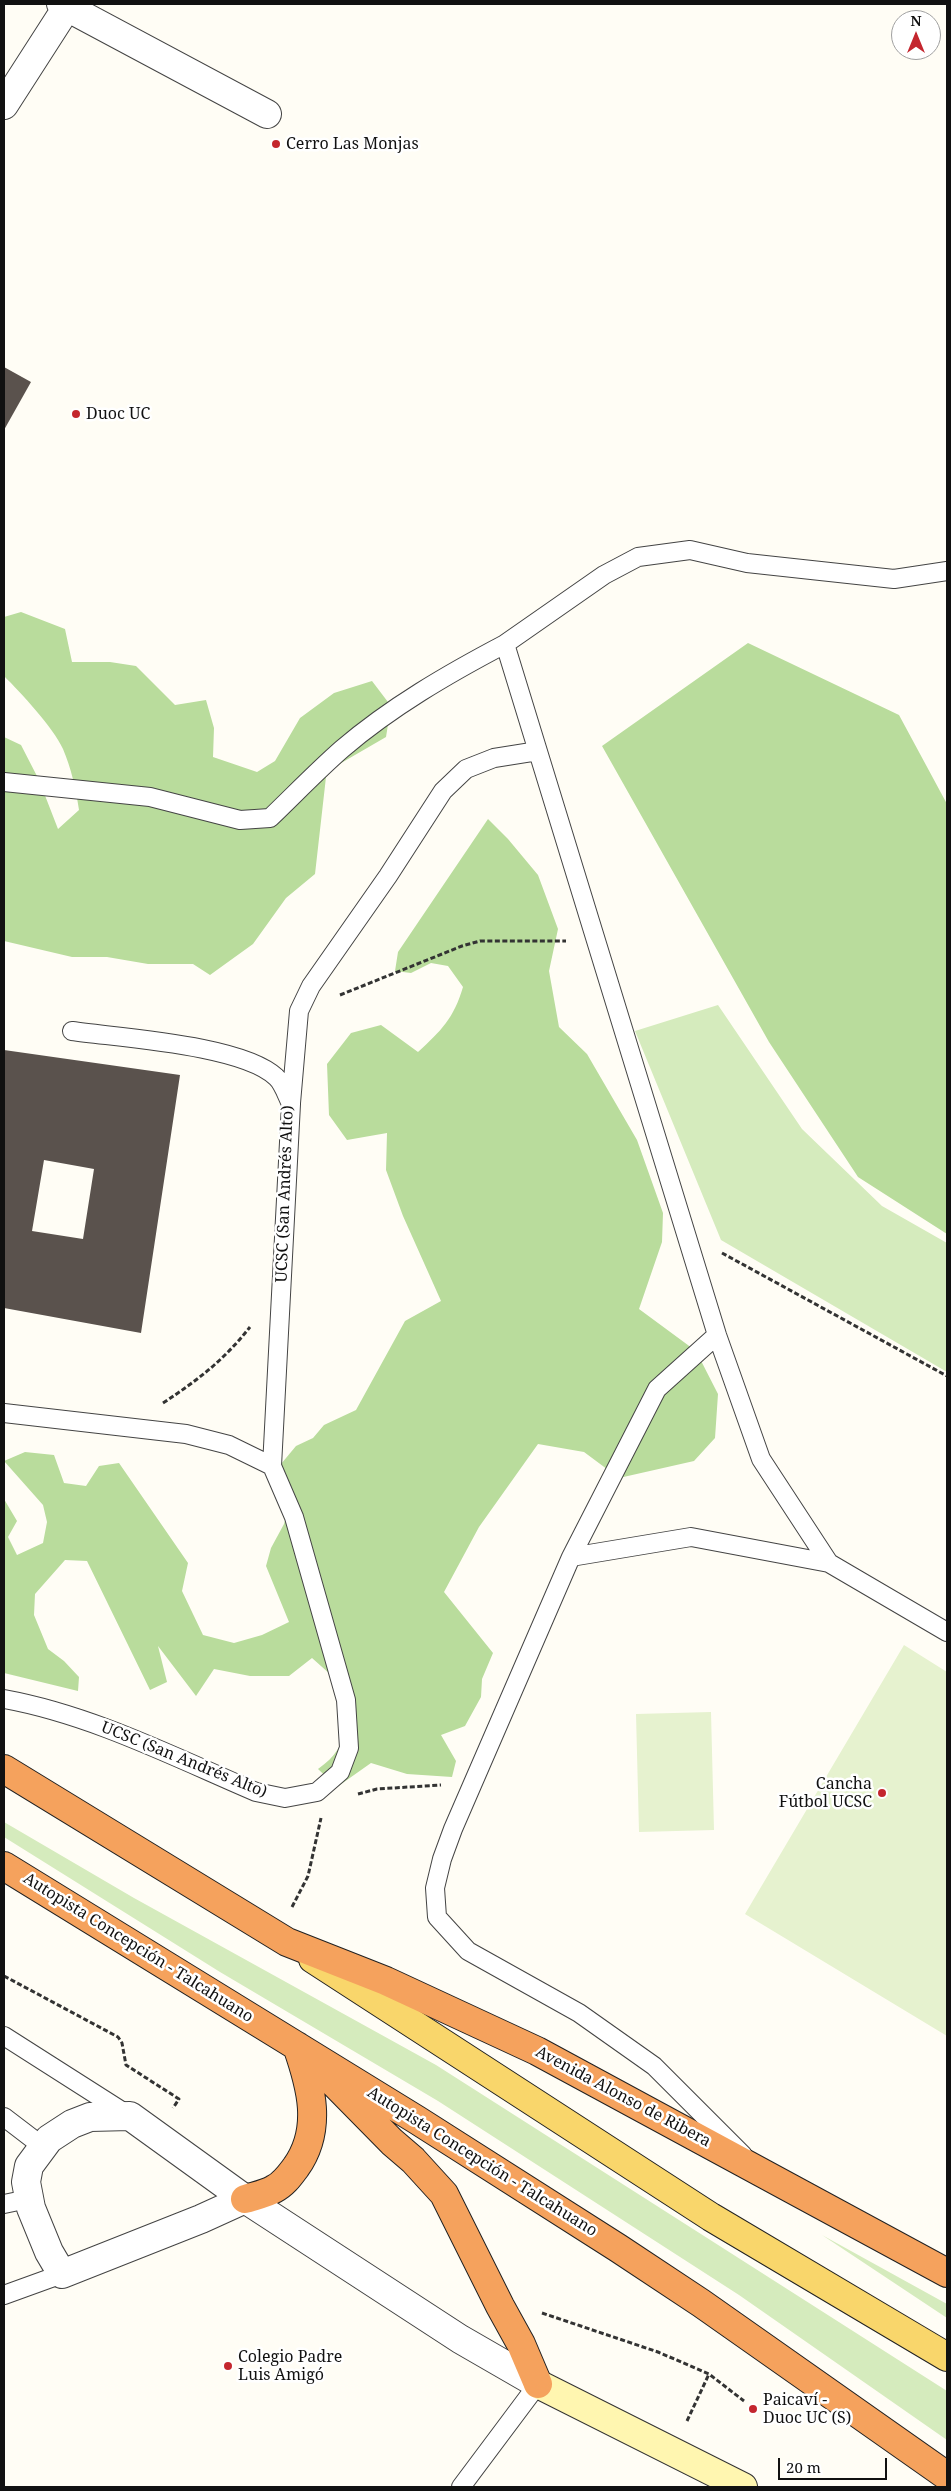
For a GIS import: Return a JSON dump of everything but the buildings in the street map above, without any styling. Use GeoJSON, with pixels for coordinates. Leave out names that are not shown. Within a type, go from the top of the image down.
{"type":"FeatureCollection","features":[{"type":"Feature","properties":{"kind":"highway"},"geometry":{"type":"LineString","coordinates":[[4,1770],[287,1942]]}},
{"type":"Feature","properties":{"kind":"highway","name":"Autopista Concepción - Talcahuano"},"geometry":{"type":"LineString","coordinates":[[4,1866],[416,2120],[701,2303],[947,2476]]}},
{"type":"Feature","properties":{"kind":"highway","name":"Avenida Alonso de Ribera"},"geometry":{"type":"LineString","coordinates":[[287,1942],[386,1981],[538,2051],[947,2273]]}},
{"type":"Feature","properties":{"kind":"highway"},"geometry":{"type":"LineString","coordinates":[[245,2199],[274,2189],[287,2179],[308,2147],[312,2135],[313,2107],[308,2080],[297,2046]]}},
{"type":"Feature","properties":{"kind":"highway"},"geometry":{"type":"LineString","coordinates":[[297,2046],[392,2142],[413,2160],[444,2194],[500,2306],[522,2344],[538,2384]]}},
{"type":"Feature","properties":{"kind":"main road"},"geometry":{"type":"LineString","coordinates":[[287,1942],[711,2217],[947,2357]]}},
{"type":"Feature","properties":{"kind":"street"},"geometry":{"type":"LineString","coordinates":[[4,105],[64,6],[267,114]]}},
{"type":"Feature","properties":{"kind":"street"},"geometry":{"type":"LineString","coordinates":[[245,2199],[62,2274],[38,2226],[16,2202],[26,2182],[27,2172],[42,2146],[54,2135],[90,2117],[130,2116],[245,2199],[460,2339],[538,2384],[743,2487]]}},
{"type":"Feature","properties":{"kind":"lane"},"geometry":{"type":"LineString","coordinates":[[4,782],[150,796],[240,820],[270,818],[342,749],[397,708],[454,671],[505,644],[604,575],[638,557],[690,550],[747,563],[894,578],[947,572]]}},
{"type":"Feature","properties":{"kind":"lane"},"geometry":{"type":"LineString","coordinates":[[505,644],[717,1335],[761,1459],[829,1563]]}},
{"type":"Feature","properties":{"kind":"lane"},"geometry":{"type":"LineString","coordinates":[[291,1104],[298,1012],[311,986],[388,876],[443,791],[466,769],[494,758],[538,751]]}},
{"type":"Feature","properties":{"kind":"lane","name":"UCSC (San Andrés Alto)"},"geometry":{"type":"LineString","coordinates":[[4,1699],[35,1705],[85,1720],[256,1792],[285,1798],[322,1793],[340,1772],[349,1748],[346,1700],[294,1517],[272,1466],[291,1104],[278,1078],[256,1062],[214,1051],[72,1031]]}},
{"type":"Feature","properties":{"kind":"lane"},"geometry":{"type":"LineString","coordinates":[[717,1335],[657,1389],[571,1557],[453,1829],[442,1859],[435,1888],[437,1917],[468,1951],[579,2013],[647,2061],[758,2169]]}},
{"type":"Feature","properties":{"kind":"lane"},"geometry":{"type":"LineString","coordinates":[[4,1413],[186,1434],[229,1445],[272,1466]]}},
{"type":"Feature","properties":{"kind":"lane"},"geometry":{"type":"LineString","coordinates":[[571,1557],[691,1537],[829,1563],[947,1632]]}},
{"type":"Feature","properties":{"kind":"lane"},"geometry":{"type":"LineString","coordinates":[[4,2036],[130,2116]]}},
{"type":"Feature","properties":{"kind":"lane"},"geometry":{"type":"LineString","coordinates":[[4,2117],[42,2146]]}},
{"type":"Feature","properties":{"kind":"lane"},"geometry":{"type":"LineString","coordinates":[[4,2295],[62,2274]]}},
{"type":"Feature","properties":{"kind":"lane"},"geometry":{"type":"LineString","coordinates":[[461,2487],[538,2384]]}},
{"type":"Feature","properties":{"kind":"path"},"geometry":{"type":"LineString","coordinates":[[298,1012],[462,946],[480,942],[597,942]]}},
{"type":"Feature","properties":{"kind":"path"},"geometry":{"type":"LineString","coordinates":[[687,1235],[752,1268],[947,1376]]}},
{"type":"Feature","properties":{"kind":"path"},"geometry":{"type":"LineString","coordinates":[[162,1404],[206,1374],[234,1348],[252,1325]]}},
{"type":"Feature","properties":{"kind":"path"},"geometry":{"type":"LineString","coordinates":[[308,1876],[322,1793],[342,1796],[377,1789],[446,1784]]}},
{"type":"Feature","properties":{"kind":"path"},"geometry":{"type":"LineString","coordinates":[[4,1976],[118,2037],[122,2043],[126,2065],[179,2099],[155,2135]]}},
{"type":"Feature","properties":{"kind":"path"},"geometry":{"type":"LineString","coordinates":[[500,2306],[525,2307],[658,2352],[709,2374],[744,2401]]}},
{"type":"Feature","properties":{"kind":"path"},"geometry":{"type":"LineString","coordinates":[[672,2450],[709,2374]]}},
{"type":"Feature","properties":{"kind":"green space"},"geometry":{"type":"Polygon","coordinates":[[[21,612],[65,629],[72,662],[110,662],[136,666],[175,705],[206,700],[214,728],[213,757],[257,772],[275,761],[300,718],[334,693],[372,681],[391,706],[386,737],[336,766],[326,777],[315,874],[286,898],[253,944],[210,975],[193,964],[148,964],[107,957],[72,957],[4,941],[4,737],[21,745],[39,780],[58,829],[79,810],[71,771],[58,740],[36,711],[4,676],[4,617],[21,612]]]}},
{"type":"Feature","properties":{"kind":"green space"},"geometry":{"type":"Polygon","coordinates":[[[748,643],[899,715],[947,804],[947,1234],[858,1177],[769,1042],[602,746],[748,643]]]}},
{"type":"Feature","properties":{"kind":"green space"},"geometry":{"type":"Polygon","coordinates":[[[488,819],[508,839],[538,875],[558,929],[549,971],[559,1027],[587,1054],[637,1140],[663,1213],[662,1242],[639,1309],[696,1351],[718,1394],[715,1438],[694,1461],[619,1478],[584,1452],[538,1444],[479,1527],[444,1592],[493,1653],[482,1679],[481,1697],[465,1726],[441,1735],[456,1761],[452,1777],[407,1774],[371,1763],[337,1787],[318,1769],[329,1760],[342,1741],[344,1720],[340,1683],[312,1658],[289,1676],[250,1676],[214,1669],[196,1696],[158,1646],[167,1682],[150,1690],[87,1561],[65,1560],[35,1594],[34,1615],[48,1649],[64,1661],[79,1677],[78,1691],[4,1673],[4,1499],[17,1521],[8,1537],[17,1555],[43,1543],[47,1522],[43,1505],[4,1461],[25,1452],[54,1455],[64,1483],[86,1486],[99,1466],[119,1463],[188,1563],[182,1591],[203,1635],[234,1643],[262,1635],[289,1622],[266,1566],[271,1548],[284,1524],[292,1491],[281,1464],[296,1446],[313,1438],[324,1425],[356,1410],[405,1321],[441,1301],[403,1216],[386,1170],[387,1133],[347,1140],[329,1115],[327,1064],[351,1033],[381,1025],[418,1052],[451,1016],[463,987],[448,966],[431,963],[411,973],[395,971],[398,952],[488,819]]]}},
{"type":"Feature","properties":{"kind":"green space"},"geometry":{"type":"Polygon","coordinates":[[[718,1005],[802,1129],[882,1206],[947,1243],[947,1372],[721,1240],[635,1031],[718,1005]]]}},
{"type":"Feature","properties":{"kind":"green space","name":"Cancha Fútbol UCSC"},"geometry":{"type":"Polygon","coordinates":[[[904,1645],[947,1672],[947,2036],[745,1914],[904,1645]]]}},
{"type":"Feature","properties":{"kind":"green space"},"geometry":{"type":"Polygon","coordinates":[[[711,1712],[714,1830],[639,1832],[636,1714],[711,1712]]]}},
{"type":"Feature","properties":{"kind":"green space"},"geometry":{"type":"Polygon","coordinates":[[[4,1822],[134,1898],[436,2065],[947,2391],[947,2440],[739,2295],[438,2101],[220,1972],[4,1837],[4,1822]]]}},
{"type":"Feature","properties":{"kind":"green space"},"geometry":{"type":"Polygon","coordinates":[[[822,2235],[947,2304],[947,2318],[822,2235]]]}},
{"type":"Feature","properties":{"kind":"place","name":"Cerro Las Monjas"},"geometry":{"type":"Point","coordinates":[276,144]}},
{"type":"Feature","properties":{"kind":"place","name":"Duoc UC"},"geometry":{"type":"Point","coordinates":[76,414]}},
{"type":"Feature","properties":{"kind":"place","name":"Cancha Fútbol UCSC"},"geometry":{"type":"Point","coordinates":[882,1793]}},
{"type":"Feature","properties":{"kind":"place","name":"Colegio Padre Luis Amigó"},"geometry":{"type":"Point","coordinates":[228,2366]}},
{"type":"Feature","properties":{"kind":"place","name":"Paicaví - Duoc UC (S)"},"geometry":{"type":"Point","coordinates":[753,2409]}}]}
